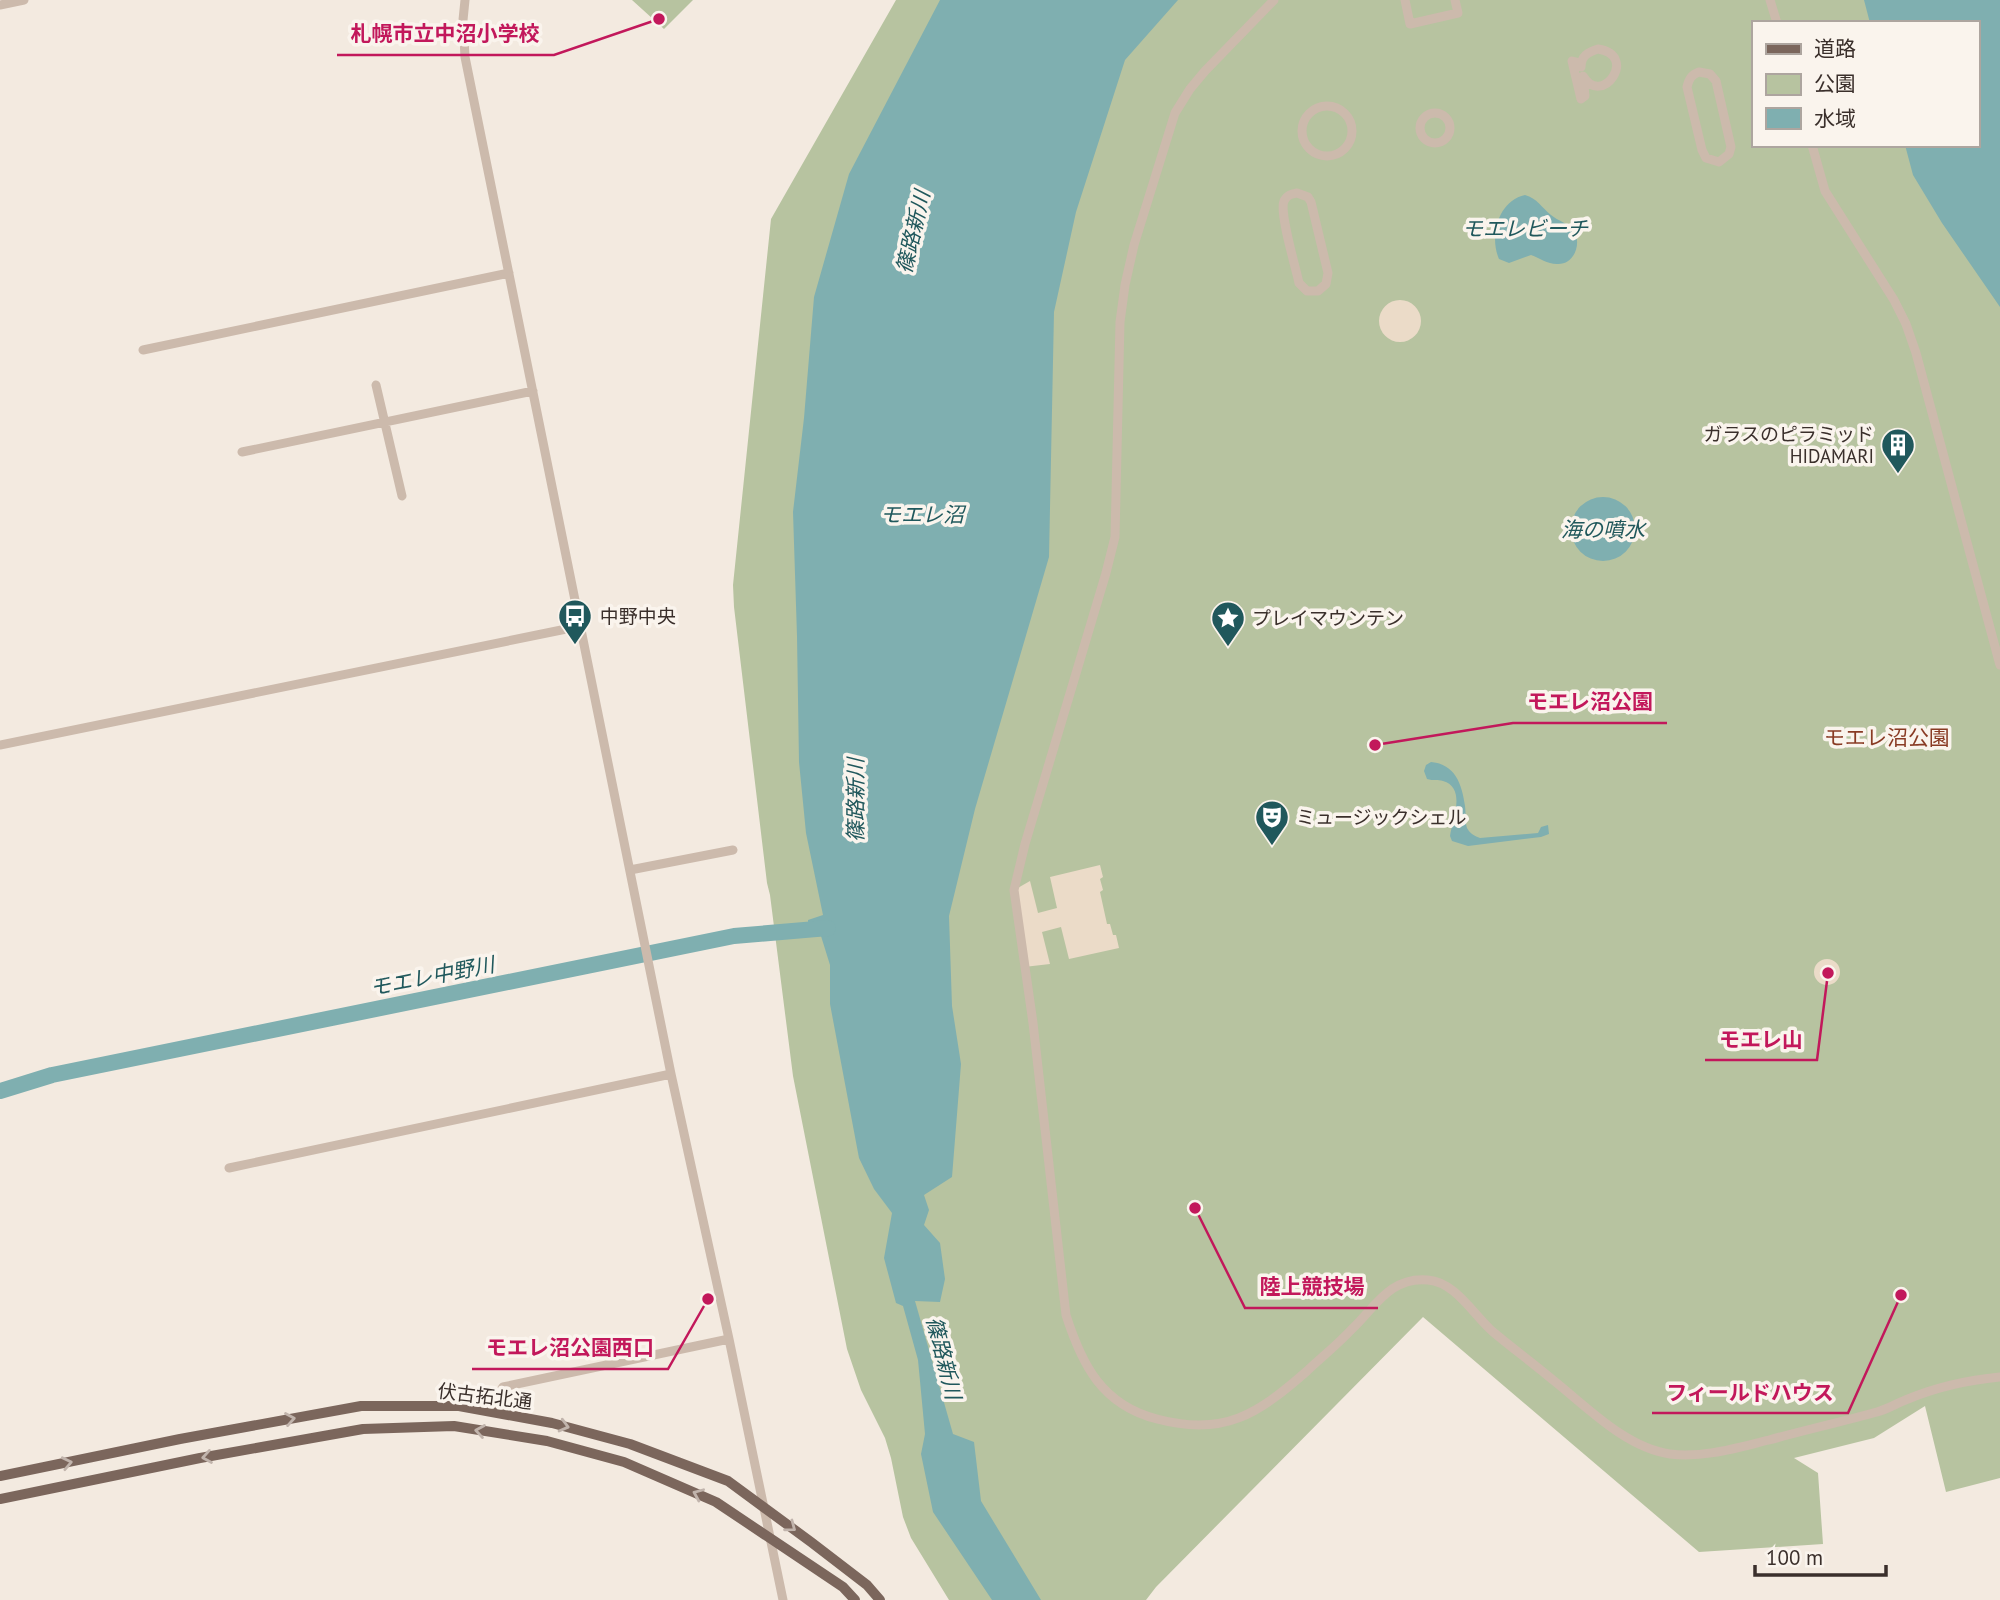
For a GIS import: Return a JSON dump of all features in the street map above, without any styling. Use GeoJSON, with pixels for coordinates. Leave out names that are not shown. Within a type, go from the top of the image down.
{"type":"FeatureCollection","features":[{"type":"Feature","properties":{"kind":"main road","name":"伏古拓北通"},"geometry":{"type":"LineString","coordinates":[[0,1476],[361,1406],[459,1406],[552,1423],[630,1444],[728,1481],[867,1586],[880,1600]]}},
{"type":"Feature","properties":{"kind":"main road","name":"伏古拓北通"},"geometry":{"type":"LineString","coordinates":[[0,1499],[200,1458],[363,1429],[454,1426],[547,1441],[624,1462],[716,1502],[843,1587],[855,1600]]}},
{"type":"Feature","properties":{"kind":"street"},"geometry":{"type":"LineString","coordinates":[[0,5],[24,0]]}},
{"type":"Feature","properties":{"kind":"street"},"geometry":{"type":"LineString","coordinates":[[465,0],[465,57],[671,1074],[783,1600]]}},
{"type":"Feature","properties":{"kind":"street"},"geometry":{"type":"LineString","coordinates":[[1274,0],[1205,71],[1175,113],[1134,245],[1120,322],[1115,537],[1014,890],[1033,1023],[1066,1315],[1084,1363],[1104,1390],[1136,1412],[1192,1427],[1228,1422],[1248,1415],[1278,1397],[1396,1285],[1408,1281],[1431,1280],[1450,1288],[1492,1330],[1617,1431],[1640,1445],[1668,1453],[1696,1455],[1724,1451],[1880,1411],[1946,1386],[2000,1377]]}},
{"type":"Feature","properties":{"kind":"street"},"geometry":{"type":"LineString","coordinates":[[1405,0],[1410,24],[1458,13],[1455,0]]}},
{"type":"Feature","properties":{"kind":"street"},"geometry":{"type":"LineString","coordinates":[[1770,0],[1776,21]]}},
{"type":"Feature","properties":{"kind":"street"},"geometry":{"type":"LineString","coordinates":[[1604,50],[1614,58],[1615,75],[1607,83],[1596,86],[1583,76],[1585,96],[1581,99],[1575,77],[1572,61],[1580,62],[1581,67],[1582,59],[1592,51],[1604,50]]}},
{"type":"Feature","properties":{"kind":"street"},"geometry":{"type":"LineString","coordinates":[[1699,72],[1710,74],[1716,81],[1731,147],[1729,154],[1719,162],[1706,158],[1702,150],[1687,87],[1689,80],[1699,72]]}},
{"type":"Feature","properties":{"kind":"street"},"geometry":{"type":"LineString","coordinates":[[1322,106],[1335,106],[1341,110],[1350,120],[1352,127],[1348,145],[1332,156],[1313,152],[1302,137],[1305,117],[1315,108],[1322,106]]}},
{"type":"Feature","properties":{"kind":"street"},"geometry":{"type":"LineString","coordinates":[[1813,147],[1825,191],[1894,300],[1906,324],[1916,352],[2000,665]]}},
{"type":"Feature","properties":{"kind":"street"},"geometry":{"type":"LineString","coordinates":[[1290,194],[1304,194],[1311,202],[1328,273],[1326,284],[1318,291],[1307,291],[1299,283],[1283,211],[1285,199],[1290,194]]}},
{"type":"Feature","properties":{"kind":"street"},"geometry":{"type":"LineString","coordinates":[[143,350],[509,273]]}},
{"type":"Feature","properties":{"kind":"street"},"geometry":{"type":"LineString","coordinates":[[376,385],[402,496]]}},
{"type":"Feature","properties":{"kind":"street"},"geometry":{"type":"LineString","coordinates":[[242,452],[533,391]]}},
{"type":"Feature","properties":{"kind":"street"},"geometry":{"type":"LineString","coordinates":[[0,746],[581,626]]}},
{"type":"Feature","properties":{"kind":"street"},"geometry":{"type":"LineString","coordinates":[[630,870],[733,850]]}},
{"type":"Feature","properties":{"kind":"street"},"geometry":{"type":"LineString","coordinates":[[229,1168],[671,1074]]}},
{"type":"Feature","properties":{"kind":"street"},"geometry":{"type":"LineString","coordinates":[[488,1411],[503,1387],[729,1339]]}},
{"type":"Feature","properties":{"kind":"green space"},"geometry":{"type":"Polygon","coordinates":[[[632,0],[693,0],[664,29],[632,0]]]}},
{"type":"Feature","properties":{"kind":"green space","name":"モエレ沼公園"},"geometry":{"type":"Polygon","coordinates":[[[896,0],[2000,0],[2000,1478],[1946,1492],[1925,1406],[1874,1438],[1794,1458],[1818,1473],[1823,1544],[1699,1552],[1423,1317],[1146,1600],[949,1600],[911,1538],[903,1517],[885,1438],[861,1390],[847,1349],[793,1076],[767,883],[733,585],[771,219],[896,0]]]}},
{"type":"Feature","properties":{"kind":"shaded area"},"geometry":{"type":"Polygon","coordinates":[[[1400,300],[1415,306],[1421,321],[1415,336],[1400,342],[1385,336],[1379,321],[1385,306],[1400,300]]]}},
{"type":"Feature","properties":{"kind":"shaded area"},"geometry":{"type":"Polygon","coordinates":[[[1100,865],[1103,890],[1100,892],[1107,924],[1110,924],[1113,935],[1116,935],[1119,948],[1069,959],[1061,927],[1042,932],[1050,964],[1024,967],[1014,890],[1030,881],[1038,913],[1057,908],[1050,877],[1100,865]]]}},
{"type":"Feature","properties":{"kind":"shaded area"},"geometry":{"type":"Polygon","coordinates":[[[1827,959],[1836,963],[1840,972],[1836,981],[1827,985],[1818,981],[1814,972],[1818,963],[1827,959]]]}},
{"type":"Feature","properties":{"kind":"water","name":"モエレ沼"},"geometry":{"type":"Polygon","coordinates":[[[940,0],[1178,0],[1125,60],[1076,212],[1054,312],[1049,557],[975,809],[949,916],[952,1006],[961,1064],[952,1177],[924,1195],[929,1210],[924,1225],[940,1243],[945,1279],[940,1302],[915,1301],[953,1434],[974,1442],[981,1501],[1041,1600],[992,1600],[933,1512],[921,1454],[925,1434],[918,1360],[903,1306],[896,1303],[884,1258],[892,1213],[874,1189],[859,1158],[830,1004],[830,965],[821,936],[808,937],[808,920],[823,915],[806,833],[799,762],[793,512],[814,297],[849,174],[940,0]]]}},
{"type":"Feature","properties":{"kind":"water"},"geometry":{"type":"Polygon","coordinates":[[[1864,0],[2000,0],[2000,307],[1942,223],[1913,175],[1906,147],[1979,147],[1979,21],[1869,21],[1864,0]]]}},
{"type":"Feature","properties":{"kind":"water","name":"モエレビーチ"},"geometry":{"type":"Polygon","coordinates":[[[1525,195],[1574,231],[1577,247],[1568,261],[1553,264],[1531,255],[1509,263],[1499,259],[1495,240],[1498,221],[1508,204],[1525,195]]]}},
{"type":"Feature","properties":{"kind":"water","name":"海の噴水"},"geometry":{"type":"Polygon","coordinates":[[[1603,497],[1621,503],[1629,511],[1635,529],[1629,547],[1621,555],[1603,561],[1585,555],[1577,547],[1571,529],[1577,511],[1585,503],[1603,497]]]}},
{"type":"Feature","properties":{"kind":"water"},"geometry":{"type":"Polygon","coordinates":[[[1431,762],[1446,767],[1456,776],[1464,798],[1467,828],[1473,834],[1480,838],[1538,833],[1541,827],[1548,825],[1549,834],[1468,846],[1452,841],[1450,836],[1456,806],[1454,790],[1443,781],[1427,779],[1424,771],[1426,765],[1431,762]]]}},
{"type":"Feature","properties":{"kind":"waterway","name":"モエレ中野川"},"geometry":{"type":"LineString","coordinates":[[0,1091],[52,1075],[734,936],[828,928]]}},
{"type":"Feature","properties":{"kind":"place","name":"札幌市立中沼小学校"},"geometry":{"type":"Point","coordinates":[659,19]}},
{"type":"Feature","properties":{"kind":"place","name":"ガラスのピラミッド HIDAMARI"},"geometry":{"type":"Point","coordinates":[1898,475]}},
{"type":"Feature","properties":{"kind":"place","name":"中野中央"},"geometry":{"type":"Point","coordinates":[575,646]}},
{"type":"Feature","properties":{"kind":"place","name":"プレイマウンテン"},"geometry":{"type":"Point","coordinates":[1228,648]}},
{"type":"Feature","properties":{"kind":"place","name":"モエレ沼公園"},"geometry":{"type":"Point","coordinates":[1375,745]}},
{"type":"Feature","properties":{"kind":"place","name":"ミュージックシェル"},"geometry":{"type":"Point","coordinates":[1272,847]}},
{"type":"Feature","properties":{"kind":"place","name":"モエレ山"},"geometry":{"type":"Point","coordinates":[1828,973]}},
{"type":"Feature","properties":{"kind":"place","name":"陸上競技場"},"geometry":{"type":"Point","coordinates":[1195,1208]}},
{"type":"Feature","properties":{"kind":"place","name":"フィールドハウス"},"geometry":{"type":"Point","coordinates":[1901,1295]}},
{"type":"Feature","properties":{"kind":"place","name":"モエレ沼公園西口"},"geometry":{"type":"Point","coordinates":[708,1299]}},
{"type":"Feature","properties":{"kind":"district","name":"モエレ沼公園"},"geometry":{"type":"Point","coordinates":[1887,737]}},
{"type":"Feature","properties":{"kind":"water label","name":"篠路新川"},"geometry":{"type":"Point","coordinates":[913,232]}},
{"type":"Feature","properties":{"kind":"water label","name":"篠路新川"},"geometry":{"type":"Point","coordinates":[855,800]}},
{"type":"Feature","properties":{"kind":"water label","name":"篠路新川"},"geometry":{"type":"Point","coordinates":[944,1358]}}]}
